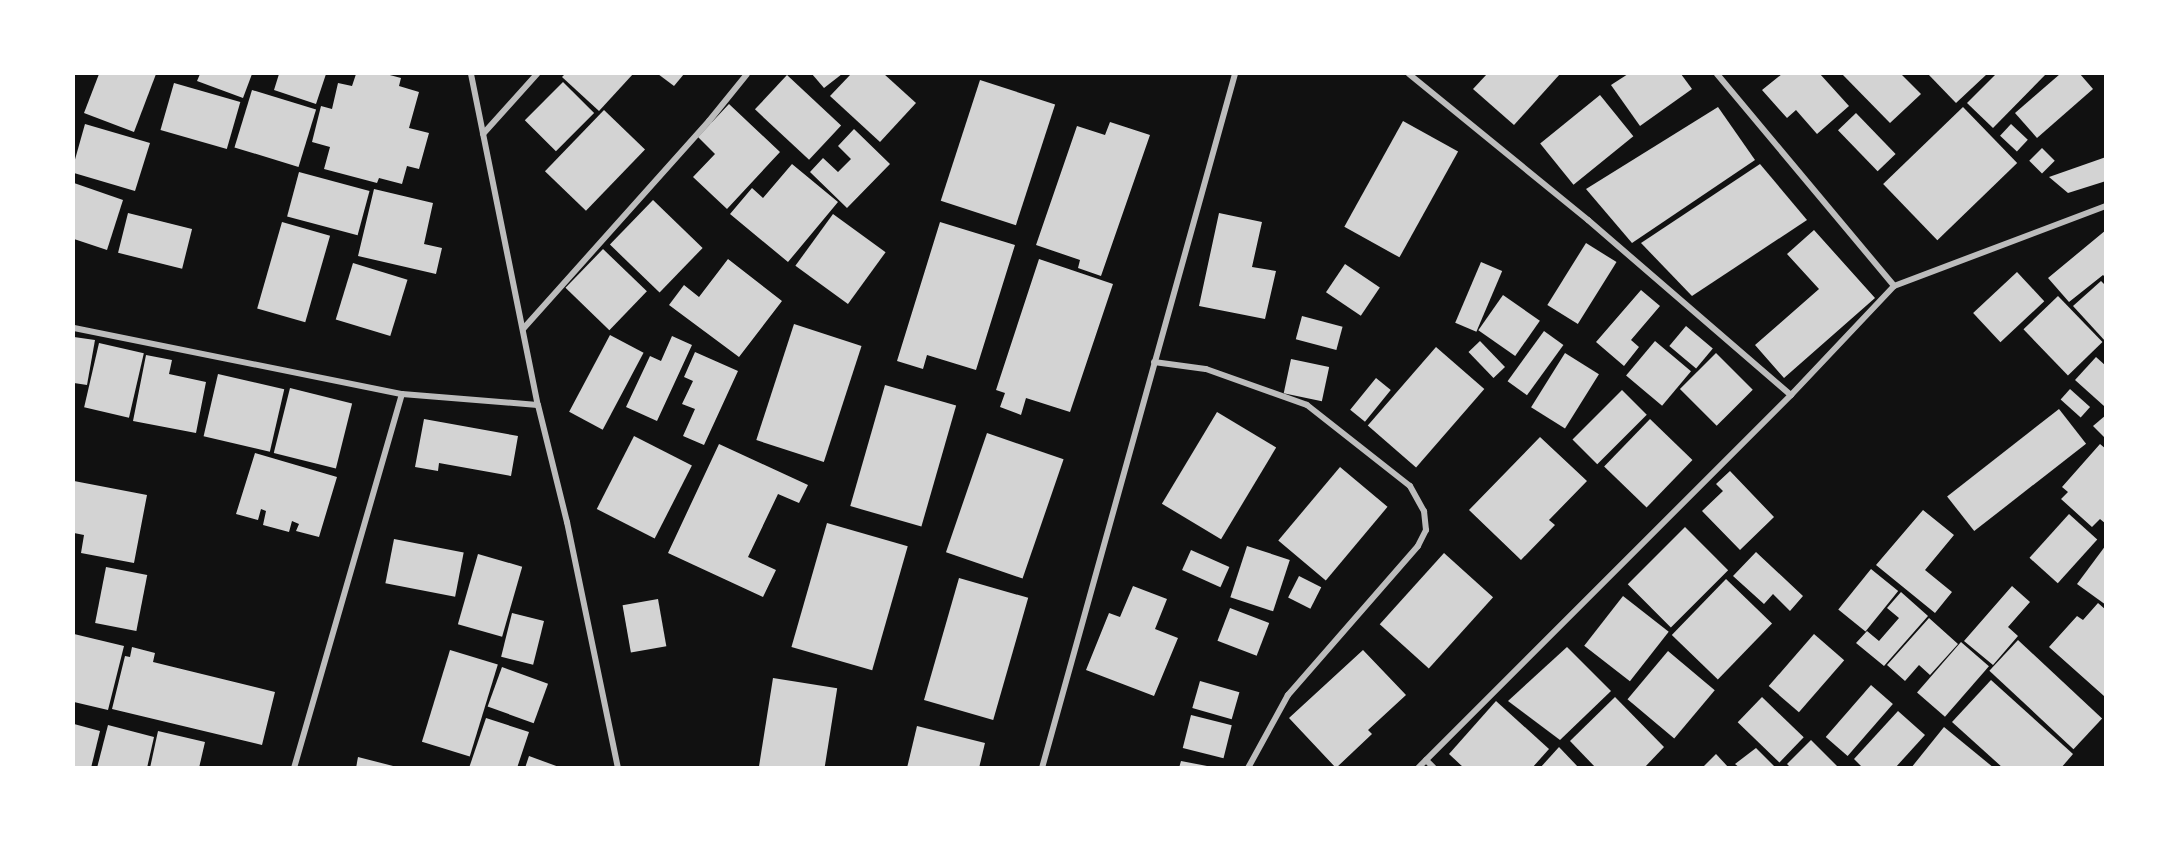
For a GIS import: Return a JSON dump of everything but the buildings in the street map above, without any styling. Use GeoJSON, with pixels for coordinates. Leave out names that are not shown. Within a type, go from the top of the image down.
{"type":"FeatureCollection","features":[{"type":"Feature","properties":{"kind":"street"},"geometry":{"type":"LineString","coordinates":[[471,74],[538,405],[567,522],[618,768]]}},
{"type":"Feature","properties":{"kind":"street"},"geometry":{"type":"LineString","coordinates":[[483,134],[537,74]]}},
{"type":"Feature","properties":{"kind":"street"},"geometry":{"type":"LineString","coordinates":[[523,329],[709,121],[747,74]]}},
{"type":"Feature","properties":{"kind":"street"},"geometry":{"type":"LineString","coordinates":[[1042,768],[1235,74]]}},
{"type":"Feature","properties":{"kind":"street"},"geometry":{"type":"LineString","coordinates":[[1409,74],[1588,220],[1791,395]]}},
{"type":"Feature","properties":{"kind":"street"},"geometry":{"type":"LineString","coordinates":[[1717,74],[1894,286]]}},
{"type":"Feature","properties":{"kind":"street"},"geometry":{"type":"LineString","coordinates":[[1418,768],[1791,395],[1894,286],[2106,206]]}},
{"type":"Feature","properties":{"kind":"street"},"geometry":{"type":"LineString","coordinates":[[74,328],[402,394],[538,405]]}},
{"type":"Feature","properties":{"kind":"street"},"geometry":{"type":"LineString","coordinates":[[1154,362],[1206,369],[1307,405],[1410,486],[1424,512],[1426,530],[1418,546],[1288,695],[1248,768]]}},
{"type":"Feature","properties":{"kind":"street"},"geometry":{"type":"LineString","coordinates":[[294,768],[402,394]]}},
{"type":"Feature","properties":{"kind":"street"},"geometry":{"type":"LineString","coordinates":[[1426,760],[1434,768]]}}]}
